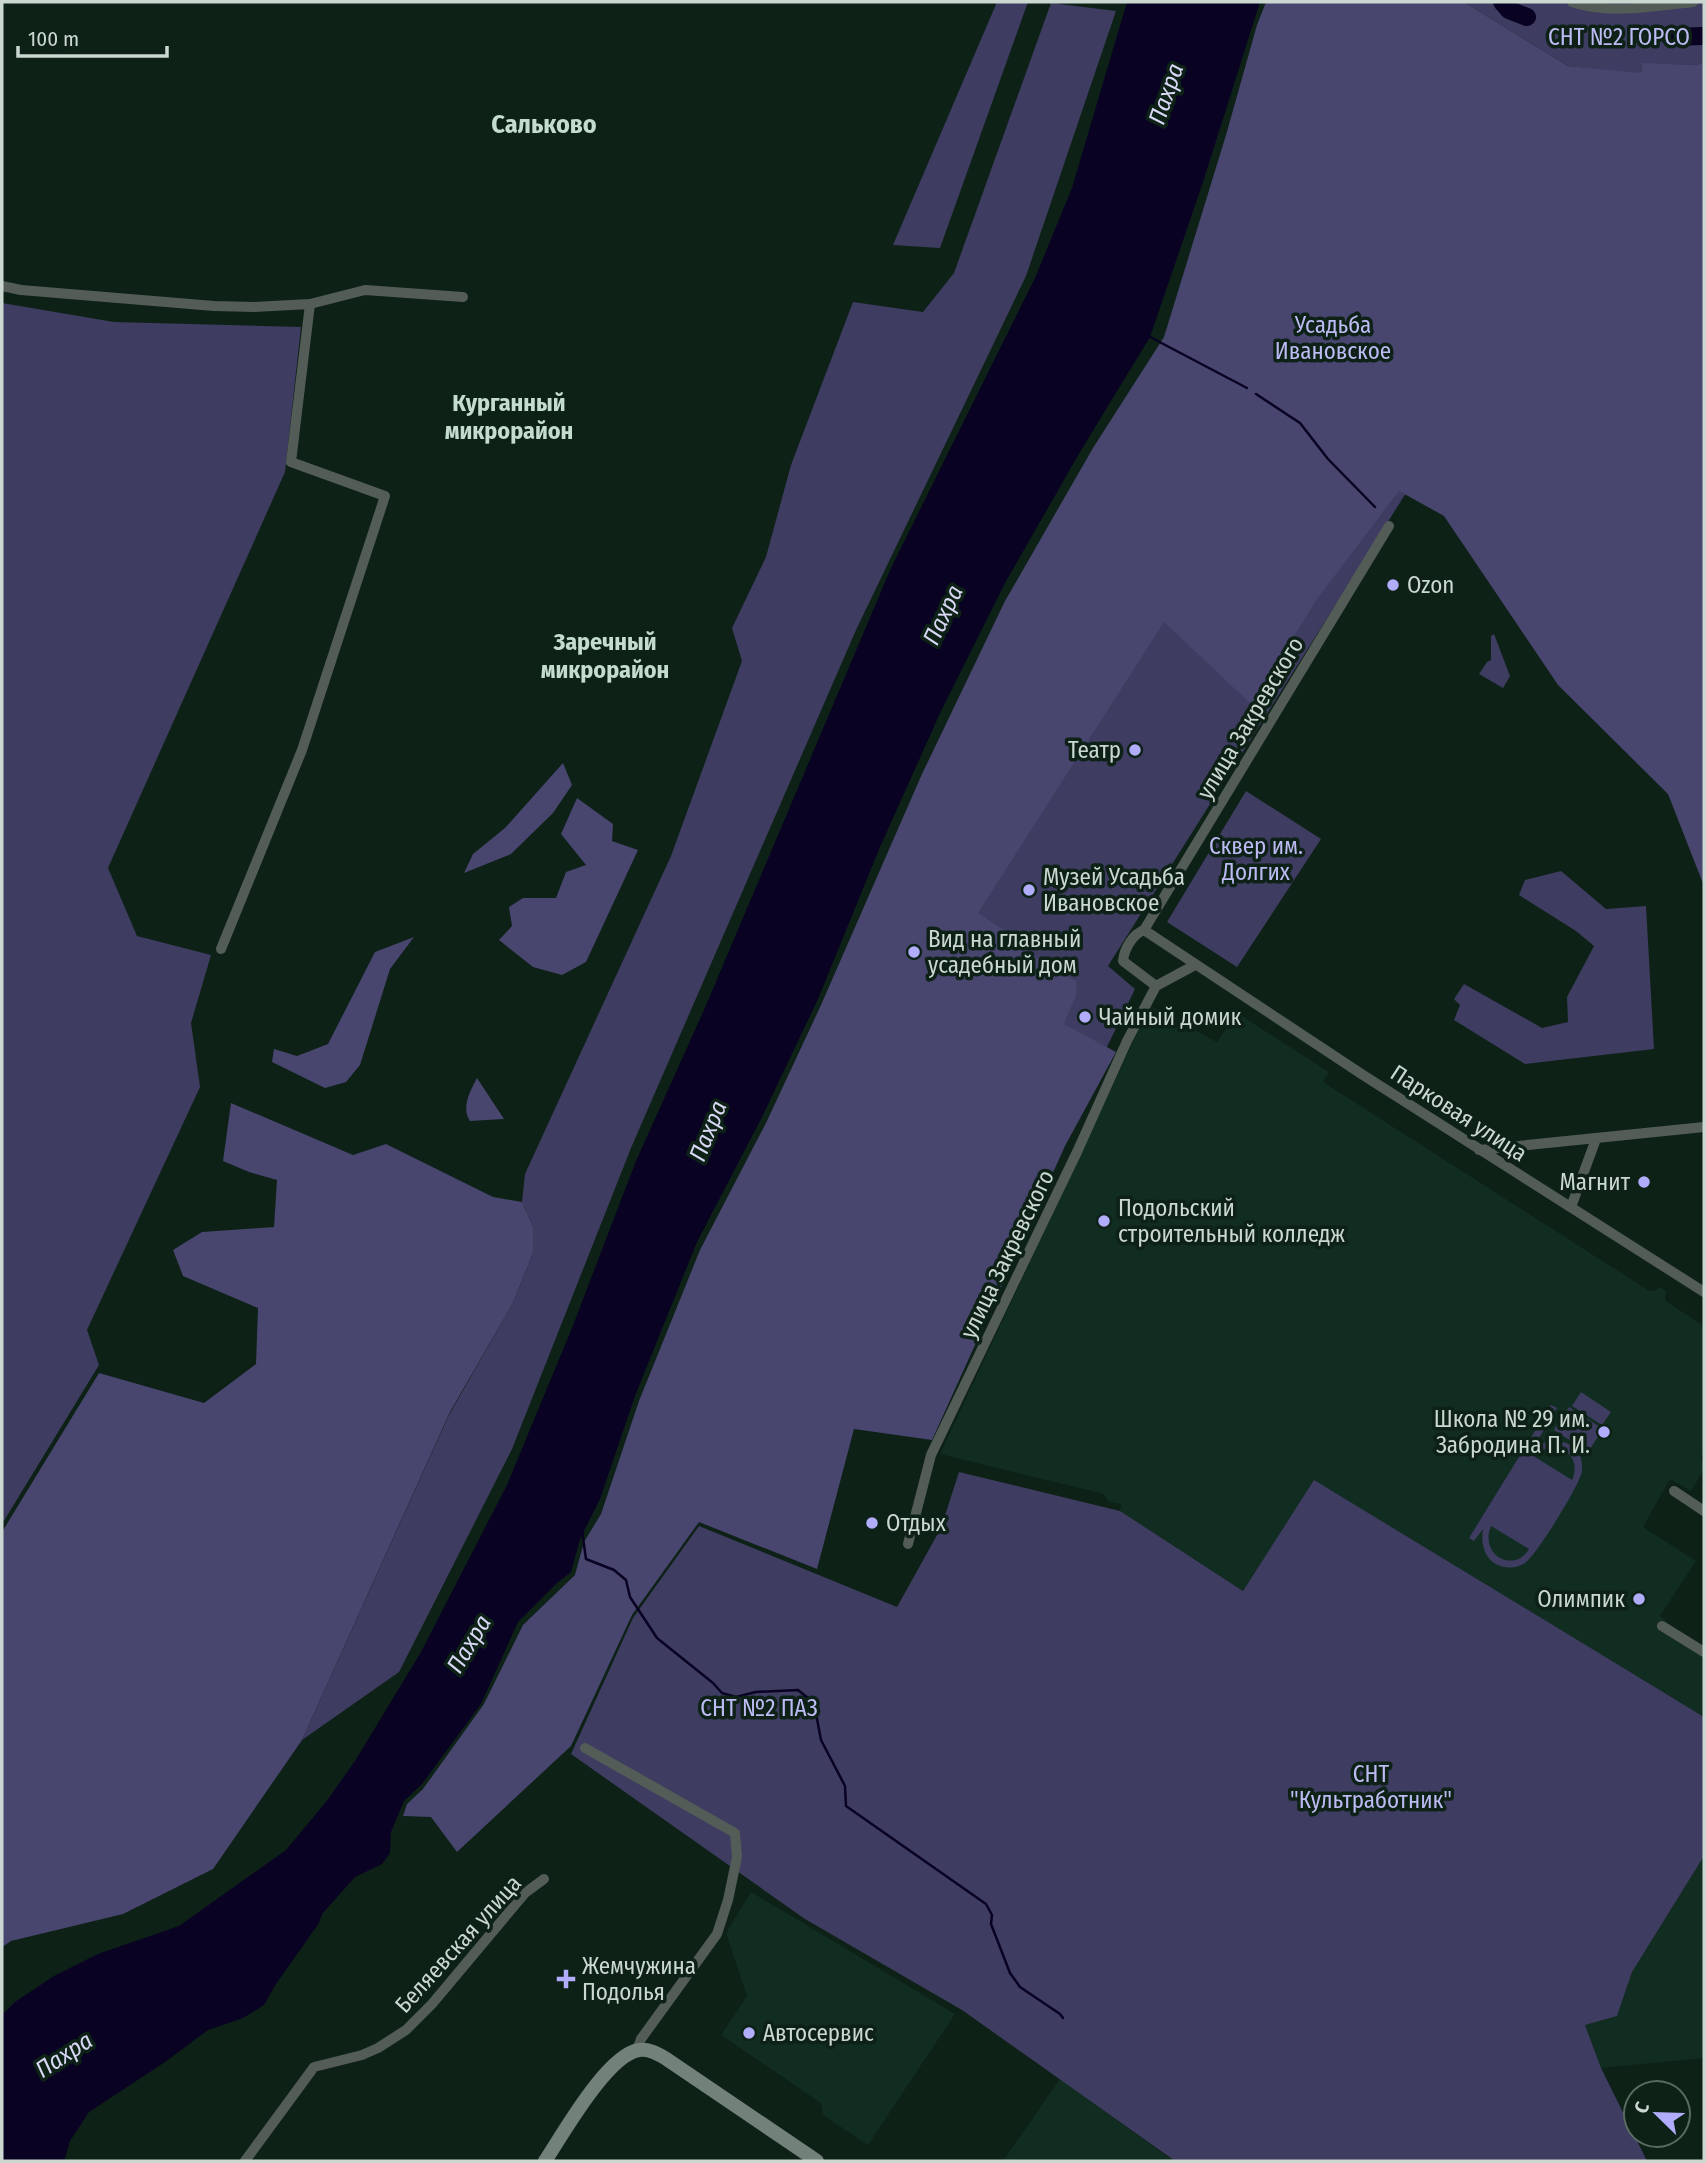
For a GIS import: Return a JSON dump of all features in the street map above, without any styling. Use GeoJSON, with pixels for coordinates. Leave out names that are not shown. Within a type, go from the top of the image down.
{"type":"FeatureCollection","features":[{"type":"Feature","properties":{"kind":"main road"},"geometry":{"type":"LineString","coordinates":[[545,2161],[605,2073],[618,2060],[637,2050],[650,2050],[665,2058],[817,2161]]}},
{"type":"Feature","properties":{"kind":"street"},"geometry":{"type":"LineString","coordinates":[[1572,2],[1599,8],[1641,8],[1692,2]]}},
{"type":"Feature","properties":{"kind":"street"},"geometry":{"type":"LineString","coordinates":[[2,286],[21,290],[214,306],[280,307],[310,304],[365,289],[463,297]]}},
{"type":"Feature","properties":{"kind":"street"},"geometry":{"type":"LineString","coordinates":[[220,949],[302,750],[386,496],[291,462],[310,304]]}},
{"type":"Feature","properties":{"kind":"street","name":"улица Закревского"},"geometry":{"type":"LineString","coordinates":[[1144,930],[1389,526]]}},
{"type":"Feature","properties":{"kind":"street"},"geometry":{"type":"LineString","coordinates":[[1144,930],[1137,933],[1124,953],[1123,961],[1156,985],[1195,965]]}},
{"type":"Feature","properties":{"kind":"street","name":"Парковая улица"},"geometry":{"type":"LineString","coordinates":[[1144,930],[1479,1150],[1704,1292]]}},
{"type":"Feature","properties":{"kind":"street","name":"улица Закревского"},"geometry":{"type":"LineString","coordinates":[[908,1544],[930,1455],[1156,985]]}},
{"type":"Feature","properties":{"kind":"street"},"geometry":{"type":"LineString","coordinates":[[1479,1150],[1704,1127]]}},
{"type":"Feature","properties":{"kind":"street"},"geometry":{"type":"LineString","coordinates":[[1571,1207],[1596,1139]]}},
{"type":"Feature","properties":{"kind":"street"},"geometry":{"type":"LineString","coordinates":[[1674,1492],[1704,1511]]}},
{"type":"Feature","properties":{"kind":"street"},"geometry":{"type":"LineString","coordinates":[[1662,1626],[1704,1652]]}},
{"type":"Feature","properties":{"kind":"street"},"geometry":{"type":"LineString","coordinates":[[585,1748],[735,1833],[737,1857],[717,1934],[641,2039],[637,2050]]}},
{"type":"Feature","properties":{"kind":"street","name":"Беляевская улица"},"geometry":{"type":"LineString","coordinates":[[244,2161],[314,2067],[378,2048],[407,2030],[432,2004],[524,1893],[544,1879]]}},
{"type":"Feature","properties":{"kind":"shaded area"},"geometry":{"type":"Polygon","coordinates":[[[1150,1006],[1217,1042],[1237,1013],[1329,1072],[1323,1082],[1648,1290],[1654,1291],[1660,1287],[1666,1291],[1667,1302],[1704,1326],[1704,1451],[1701,1457],[1704,1470],[1691,1491],[1670,1479],[1643,1527],[1696,1561],[1660,1616],[1666,1621],[1660,1630],[1704,1657],[1704,1717],[1314,1481],[1243,1591],[1120,1511],[1121,1504],[1109,1502],[1104,1494],[940,1454],[1150,1006]]]}},
{"type":"Feature","properties":{"kind":"shaded area"},"geometry":{"type":"Polygon","coordinates":[[[1704,1856],[1704,2058],[1601,2068],[1585,2025],[1617,2016],[1632,1972],[1704,1856]]]}},
{"type":"Feature","properties":{"kind":"shaded area"},"geometry":{"type":"Polygon","coordinates":[[[751,1892],[955,2014],[868,2145],[823,2115],[821,2103],[721,2035],[747,1996],[726,1933],[751,1892]]]}},
{"type":"Feature","properties":{"kind":"shaded area"},"geometry":{"type":"Polygon","coordinates":[[[1060,2079],[1168,2157],[1175,2161],[1003,2161],[1060,2079]]]}},
{"type":"Feature","properties":{"kind":"green space"},"geometry":{"type":"Polygon","coordinates":[[[997,2],[1028,2],[940,248],[893,245],[997,2]]]}},
{"type":"Feature","properties":{"kind":"green space","name":"Усадьба Ивановское"},"geometry":{"type":"Polygon","coordinates":[[[1266,2],[1464,2],[1568,66],[1641,73],[1642,63],[1704,63],[1704,886],[1668,794],[1558,685],[1444,516],[1399,491],[1317,599],[1252,705],[1164,622],[978,913],[1010,934],[1024,950],[1076,981],[1077,993],[1064,1024],[1116,1052],[1065,1146],[932,1440],[854,1429],[817,1569],[699,1522],[632,1615],[571,1746],[457,1852],[431,1817],[403,1816],[407,1804],[423,1789],[484,1704],[523,1625],[575,1575],[584,1542],[601,1514],[639,1401],[700,1250],[766,1123],[922,774],[1005,601],[1093,448],[1164,337],[1266,2]]]}},
{"type":"Feature","properties":{"kind":"green space","name":"СНТ №2 ГОРСО"},"geometry":{"type":"Polygon","coordinates":[[[1464,2],[1704,2],[1704,63],[1642,64],[1641,74],[1568,66],[1464,2]]]}},
{"type":"Feature","properties":{"kind":"green space"},"geometry":{"type":"Polygon","coordinates":[[[1051,3],[1116,11],[1026,276],[856,630],[631,1148],[512,1449],[399,1672],[302,1740],[449,1415],[513,1303],[533,1253],[533,1226],[522,1202],[525,1174],[671,856],[742,661],[732,628],[766,557],[791,465],[853,302],[923,312],[954,273],[1051,3]]]}},
{"type":"Feature","properties":{"kind":"green space"},"geometry":{"type":"Polygon","coordinates":[[[2,303],[114,322],[301,327],[285,472],[108,868],[137,936],[211,955],[191,1023],[200,1087],[87,1330],[99,1365],[2,1524],[2,303]]]}},
{"type":"Feature","properties":{"kind":"green space"},"geometry":{"type":"Polygon","coordinates":[[[1515,320],[1108,966],[1135,989],[923,1427],[916,828],[1515,320]]]}},
{"type":"Feature","properties":{"kind":"green space"},"geometry":{"type":"Polygon","coordinates":[[[1494,634],[1510,676],[1503,688],[1479,674],[1491,660],[1491,636],[1494,634]]]}},
{"type":"Feature","properties":{"kind":"green space"},"geometry":{"type":"Polygon","coordinates":[[[563,763],[572,785],[553,813],[511,854],[464,873],[473,854],[505,828],[563,763]]]}},
{"type":"Feature","properties":{"kind":"green space","name":"Сквер им. Долгих"},"geometry":{"type":"Polygon","coordinates":[[[1246,791],[1321,839],[1237,967],[1167,922],[1246,791]]]}},
{"type":"Feature","properties":{"kind":"green space"},"geometry":{"type":"Polygon","coordinates":[[[577,798],[613,824],[612,841],[638,850],[586,962],[562,975],[533,967],[499,940],[512,926],[509,907],[523,898],[556,898],[566,872],[586,865],[561,834],[577,798]]]}},
{"type":"Feature","properties":{"kind":"green space"},"geometry":{"type":"Polygon","coordinates":[[[1561,871],[1606,909],[1646,906],[1654,1049],[1525,1064],[1454,1020],[1460,1005],[1454,999],[1464,984],[1542,1028],[1568,1022],[1567,997],[1594,946],[1576,931],[1519,895],[1525,880],[1561,871]]]}},
{"type":"Feature","properties":{"kind":"green space"},"geometry":{"type":"Polygon","coordinates":[[[414,937],[390,969],[360,1065],[346,1082],[325,1088],[272,1062],[274,1049],[297,1056],[328,1044],[375,952],[414,937]]]}},
{"type":"Feature","properties":{"kind":"green space"},"geometry":{"type":"Polygon","coordinates":[[[477,1078],[504,1119],[470,1121],[466,1105],[477,1078]]]}},
{"type":"Feature","properties":{"kind":"green space"},"geometry":{"type":"Polygon","coordinates":[[[231,1103],[353,1155],[386,1144],[493,1197],[522,1202],[533,1226],[533,1253],[513,1303],[450,1412],[302,1740],[213,1869],[123,1914],[11,1941],[2,1947],[2,1532],[99,1373],[204,1403],[256,1364],[258,1308],[183,1276],[173,1250],[202,1232],[274,1227],[277,1180],[223,1161],[231,1103]]]}},
{"type":"Feature","properties":{"kind":"green space"},"geometry":{"type":"Polygon","coordinates":[[[1581,1392],[1611,1412],[1602,1425],[1572,1406],[1581,1392]]]}},
{"type":"Feature","properties":{"kind":"green space"},"geometry":{"type":"Polygon","coordinates":[[[1551,1405],[1557,1408],[1533,1448],[1550,1442],[1566,1443],[1578,1452],[1582,1471],[1548,1534],[1531,1558],[1510,1568],[1494,1563],[1487,1556],[1483,1529],[1474,1541],[1469,1538],[1551,1405]],[[1549,1447],[1535,1457],[1572,1480],[1575,1467],[1571,1456],[1562,1449],[1549,1447]],[[1491,1526],[1490,1545],[1500,1558],[1515,1560],[1529,1549],[1491,1526]]]}},
{"type":"Feature","properties":{"kind":"green space"},"geometry":{"type":"Polygon","coordinates":[[[1569,1407],[1603,1429],[1588,1452],[1554,1430],[1569,1407]]]}},
{"type":"Feature","properties":{"kind":"green space"},"geometry":{"type":"Polygon","coordinates":[[[959,1472],[1120,1511],[1243,1591],[1314,1480],[1704,1717],[1704,1856],[1632,1972],[1617,2016],[1585,2025],[1601,2068],[1622,2110],[1622,2149],[1641,2149],[1647,2161],[1175,2161],[962,2010],[805,1919],[571,1754],[633,1618],[699,1526],[897,1607],[941,1528],[959,1472]]]}},
{"type":"Feature","properties":{"kind":"water","name":"Пахра"},"geometry":{"type":"Polygon","coordinates":[[[1127,2],[1260,2],[1150,337],[1005,583],[941,711],[880,847],[818,999],[762,1117],[697,1242],[635,1396],[600,1499],[580,1539],[571,1572],[518,1622],[481,1704],[422,1784],[404,1801],[391,1832],[390,1853],[382,1864],[355,1877],[322,1914],[319,1923],[264,2005],[243,2018],[208,2030],[89,2112],[70,2141],[64,2161],[2,2161],[2,2015],[15,2002],[54,1976],[98,1954],[179,1926],[286,1850],[326,1802],[355,1761],[421,1652],[507,1485],[572,1328],[636,1161],[704,1010],[891,568],[1035,278],[1072,188],[1127,2]]]}},
{"type":"Feature","properties":{"kind":"waterway"},"geometry":{"type":"LineString","coordinates":[[1502,2],[1509,10],[1527,17]]}},
{"type":"Feature","properties":{"kind":"waterway"},"geometry":{"type":"LineString","coordinates":[[1670,37],[1704,36]]}},
{"type":"Feature","properties":{"kind":"waterway"},"geometry":{"type":"LineString","coordinates":[[1150,337],[1247,388]]}},
{"type":"Feature","properties":{"kind":"waterway"},"geometry":{"type":"LineString","coordinates":[[1256,394],[1300,423],[1328,459],[1375,507]]}},
{"type":"Feature","properties":{"kind":"waterway"},"geometry":{"type":"LineString","coordinates":[[582,1531],[586,1559],[614,1570],[626,1580],[630,1597],[657,1638],[722,1693],[736,1697],[756,1692],[798,1690],[814,1703],[821,1740],[845,1786],[846,1806],[986,1904],[1010,1973],[1020,1987],[1063,2018]]}},
{"type":"Feature","properties":{"kind":"place","name":"Ozon"},"geometry":{"type":"Point","coordinates":[1393,585]}},
{"type":"Feature","properties":{"kind":"place","name":"Театр"},"geometry":{"type":"Point","coordinates":[1135,750]}},
{"type":"Feature","properties":{"kind":"place","name":"Музей Усадьба Ивановское"},"geometry":{"type":"Point","coordinates":[1029,890]}},
{"type":"Feature","properties":{"kind":"place","name":"Вид на главный усадебный дом"},"geometry":{"type":"Point","coordinates":[914,952]}},
{"type":"Feature","properties":{"kind":"place","name":"Чайный домик"},"geometry":{"type":"Point","coordinates":[1085,1017]}},
{"type":"Feature","properties":{"kind":"place","name":"Магнит"},"geometry":{"type":"Point","coordinates":[1644,1182]}},
{"type":"Feature","properties":{"kind":"place","name":"Подольский строительный колледж"},"geometry":{"type":"Point","coordinates":[1104,1221]}},
{"type":"Feature","properties":{"kind":"place","name":"Школа № 29 им. Забродина П. И."},"geometry":{"type":"Point","coordinates":[1604,1432]}},
{"type":"Feature","properties":{"kind":"place","name":"Отдых"},"geometry":{"type":"Point","coordinates":[872,1523]}},
{"type":"Feature","properties":{"kind":"place","name":"Олимпик"},"geometry":{"type":"Point","coordinates":[1639,1599]}},
{"type":"Feature","properties":{"kind":"place","name":"Жемчужина Подолья"},"geometry":{"type":"Point","coordinates":[566,1979]}},
{"type":"Feature","properties":{"kind":"place","name":"Автосервис"},"geometry":{"type":"Point","coordinates":[749,2033]}},
{"type":"Feature","properties":{"kind":"district","name":"Сальково"},"geometry":{"type":"Point","coordinates":[544,124]}},
{"type":"Feature","properties":{"kind":"district","name":"Курганный микрорайон"},"geometry":{"type":"Point","coordinates":[509,417]}},
{"type":"Feature","properties":{"kind":"district","name":"Заречный микрорайон"},"geometry":{"type":"Point","coordinates":[605,656]}},
{"type":"Feature","properties":{"kind":"park label","name":"СНТ №2 ПАЗ"},"geometry":{"type":"Point","coordinates":[759,1708]}},
{"type":"Feature","properties":{"kind":"park label","name":"СНТ \"Культработник\""},"geometry":{"type":"Point","coordinates":[1371,1787]}}]}
